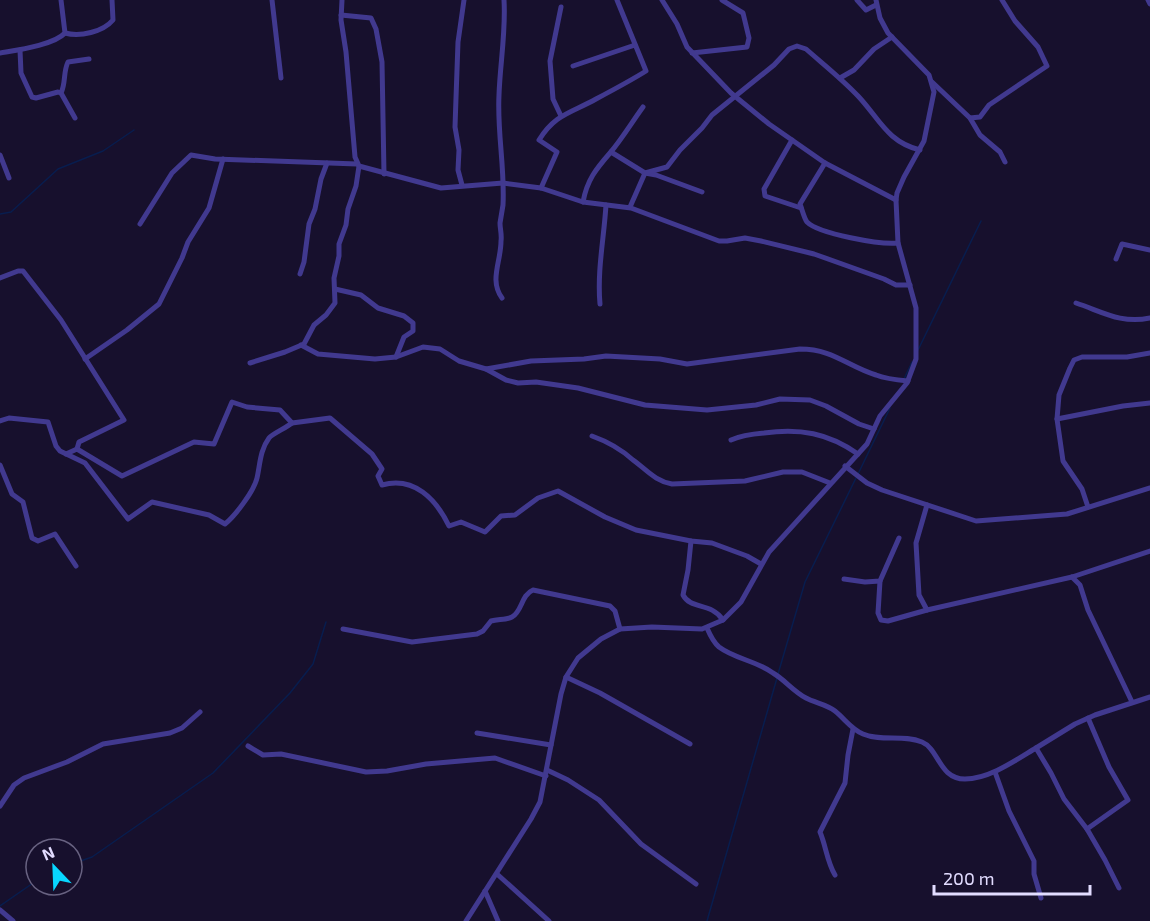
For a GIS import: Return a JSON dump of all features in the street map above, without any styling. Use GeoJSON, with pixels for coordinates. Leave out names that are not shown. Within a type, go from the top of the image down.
{"type":"FeatureCollection","features":[{"type":"Feature","properties":{"kind":"street"},"geometry":{"type":"LineString","coordinates":[[0,53],[60,39],[65,33],[61,0]]}},
{"type":"Feature","properties":{"kind":"street"},"geometry":{"type":"LineString","coordinates":[[65,33],[79,35],[110,24],[113,20],[112,0]]}},
{"type":"Feature","properties":{"kind":"street"},"geometry":{"type":"LineString","coordinates":[[272,0],[281,78]]}},
{"type":"Feature","properties":{"kind":"street"},"geometry":{"type":"LineString","coordinates":[[250,363],[278,355],[303,344],[314,325],[335,303],[334,279],[339,244],[356,186],[358,165],[354,157],[350,91],[341,15],[342,0]]}},
{"type":"Feature","properties":{"kind":"street"},"geometry":{"type":"LineString","coordinates":[[462,185],[458,170],[459,150],[455,127],[457,62],[464,0]]}},
{"type":"Feature","properties":{"kind":"street"},"geometry":{"type":"LineString","coordinates":[[502,298],[496,289],[496,267],[502,243],[500,223],[503,183],[498,96],[501,75],[500,58],[506,21],[504,0]]}},
{"type":"Feature","properties":{"kind":"street"},"geometry":{"type":"LineString","coordinates":[[541,188],[557,152],[539,140],[547,128],[561,116],[646,71],[617,0]]}},
{"type":"Feature","properties":{"kind":"street"},"geometry":{"type":"LineString","coordinates":[[662,0],[692,53],[736,97],[769,124],[825,163],[896,200]]}},
{"type":"Feature","properties":{"kind":"street"},"geometry":{"type":"LineString","coordinates":[[692,53],[747,46],[749,38],[743,13],[722,0]]}},
{"type":"Feature","properties":{"kind":"street"},"geometry":{"type":"LineString","coordinates":[[466,921],[540,802],[561,694],[566,677],[578,658],[601,639],[620,629],[652,627],[690,630],[707,628],[723,620],[741,602],[768,552],[867,444],[880,416],[908,381],[916,359],[916,308],[898,243],[896,200],[904,177],[924,141],[934,92],[929,75],[892,38],[880,18],[876,2],[866,10],[856,0]]}},
{"type":"Feature","properties":{"kind":"street"},"geometry":{"type":"LineString","coordinates":[[970,118],[980,117],[989,105],[1047,66],[1038,47],[1015,21],[1002,0]]}},
{"type":"Feature","properties":{"kind":"street"},"geometry":{"type":"LineString","coordinates":[[561,8],[550,61],[553,99],[561,116]]}},
{"type":"Feature","properties":{"kind":"street"},"geometry":{"type":"LineString","coordinates":[[341,15],[372,18],[376,29],[382,62],[384,174]]}},
{"type":"Feature","properties":{"kind":"street"},"geometry":{"type":"LineString","coordinates":[[840,78],[854,70],[874,49],[892,38]]}},
{"type":"Feature","properties":{"kind":"street"},"geometry":{"type":"LineString","coordinates":[[573,66],[635,45]]}},
{"type":"Feature","properties":{"kind":"street"},"geometry":{"type":"LineString","coordinates":[[645,173],[667,167],[712,115],[774,65],[789,49],[797,45],[806,49],[859,96],[884,130],[896,140],[920,150]]}},
{"type":"Feature","properties":{"kind":"street"},"geometry":{"type":"LineString","coordinates":[[20,50],[21,73],[32,97],[61,93]]}},
{"type":"Feature","properties":{"kind":"street"},"geometry":{"type":"LineString","coordinates":[[61,93],[68,62],[89,59]]}},
{"type":"Feature","properties":{"kind":"street"},"geometry":{"type":"LineString","coordinates":[[932,82],[970,118],[980,135],[1000,152],[1005,162]]}},
{"type":"Feature","properties":{"kind":"street"},"geometry":{"type":"LineString","coordinates":[[61,93],[75,118]]}},
{"type":"Feature","properties":{"kind":"street"},"geometry":{"type":"LineString","coordinates":[[582,202],[586,188],[601,162],[611,152],[643,107]]}},
{"type":"Feature","properties":{"kind":"street"},"geometry":{"type":"LineString","coordinates":[[792,140],[764,189],[765,196],[801,208]]}},
{"type":"Feature","properties":{"kind":"street"},"geometry":{"type":"LineString","coordinates":[[611,152],[645,173],[702,192]]}},
{"type":"Feature","properties":{"kind":"street"},"geometry":{"type":"LineString","coordinates":[[0,155],[9,178]]}},
{"type":"Feature","properties":{"kind":"street"},"geometry":{"type":"LineString","coordinates":[[140,224],[172,173],[191,155],[223,159],[358,165],[441,188],[503,183],[541,188],[582,202],[630,207],[719,241],[727,242],[745,238],[761,241],[814,254],[898,286],[910,285]]}},
{"type":"Feature","properties":{"kind":"street"},"geometry":{"type":"LineString","coordinates":[[85,359],[128,330],[159,304],[188,242],[208,208],[217,186],[223,159]]}},
{"type":"Feature","properties":{"kind":"street"},"geometry":{"type":"LineString","coordinates":[[825,163],[800,204],[807,222],[819,228],[864,240],[898,243]]}},
{"type":"Feature","properties":{"kind":"street"},"geometry":{"type":"LineString","coordinates":[[300,274],[304,262],[309,224],[327,164]]}},
{"type":"Feature","properties":{"kind":"street"},"geometry":{"type":"LineString","coordinates":[[630,207],[645,173]]}},
{"type":"Feature","properties":{"kind":"street"},"geometry":{"type":"LineString","coordinates":[[600,304],[601,252],[606,205]]}},
{"type":"Feature","properties":{"kind":"street"},"geometry":{"type":"LineString","coordinates":[[1116,259],[1122,244],[1150,250]]}},
{"type":"Feature","properties":{"kind":"street"},"geometry":{"type":"LineString","coordinates":[[0,277],[23,271],[45,298],[124,420],[79,442],[77,449],[66,454]]}},
{"type":"Feature","properties":{"kind":"street"},"geometry":{"type":"LineString","coordinates":[[335,289],[361,295],[378,308],[404,316],[413,323],[412,331],[404,337],[396,357]]}},
{"type":"Feature","properties":{"kind":"street"},"geometry":{"type":"LineString","coordinates":[[1076,303],[1120,320],[1139,321],[1150,318]]}},
{"type":"Feature","properties":{"kind":"street"},"geometry":{"type":"LineString","coordinates":[[301,345],[318,354],[375,359],[396,357],[423,347],[440,349],[459,362],[486,369],[518,384],[536,382],[578,388],[645,405],[707,410],[756,405],[780,399],[810,400],[874,429]]}},
{"type":"Feature","properties":{"kind":"street"},"geometry":{"type":"LineString","coordinates":[[486,369],[531,361],[606,356],[660,359],[687,364],[814,349],[830,353],[874,375],[908,381]]}},
{"type":"Feature","properties":{"kind":"street"},"geometry":{"type":"LineString","coordinates":[[1088,507],[1082,489],[1063,461],[1057,419],[1059,395],[1074,360],[1082,357],[1127,357],[1150,354]]}},
{"type":"Feature","properties":{"kind":"street"},"geometry":{"type":"LineString","coordinates":[[77,449],[122,476],[194,442],[214,444],[232,402],[247,407],[280,410],[292,423]]}},
{"type":"Feature","properties":{"kind":"street"},"geometry":{"type":"LineString","coordinates":[[1057,419],[1150,403]]}},
{"type":"Feature","properties":{"kind":"street"},"geometry":{"type":"LineString","coordinates":[[0,421],[9,418],[48,422],[60,451],[85,463],[128,519],[152,502],[209,515],[225,524],[232,518],[257,481],[263,448],[270,436],[282,431],[292,423],[330,418],[372,454],[382,468],[378,476],[382,485],[395,482],[421,489],[441,509],[449,526],[461,522],[485,531],[501,516],[515,515],[538,498],[558,491],[605,517],[636,530],[712,543],[747,555],[761,564]]}},
{"type":"Feature","properties":{"kind":"street"},"geometry":{"type":"LineString","coordinates":[[732,440],[747,435],[794,430],[841,442],[858,454]]}},
{"type":"Feature","properties":{"kind":"street"},"geometry":{"type":"LineString","coordinates":[[592,436],[632,459],[664,483],[745,481],[773,474],[802,472],[830,483]]}},
{"type":"Feature","properties":{"kind":"street"},"geometry":{"type":"LineString","coordinates":[[0,465],[12,494],[22,502],[32,538],[38,541],[55,534],[76,566]]}},
{"type":"Feature","properties":{"kind":"street"},"geometry":{"type":"LineString","coordinates":[[845,466],[867,483],[976,521],[1066,514],[1150,488]]}},
{"type":"Feature","properties":{"kind":"street"},"geometry":{"type":"LineString","coordinates":[[927,504],[916,543],[919,595],[927,610]]}},
{"type":"Feature","properties":{"kind":"street"},"geometry":{"type":"LineString","coordinates":[[899,538],[880,581],[880,620],[888,621],[1071,577],[1150,551]]}},
{"type":"Feature","properties":{"kind":"street"},"geometry":{"type":"LineString","coordinates":[[691,541],[683,595],[690,603],[717,612],[723,620]]}},
{"type":"Feature","properties":{"kind":"street"},"geometry":{"type":"LineString","coordinates":[[1071,577],[1080,585],[1088,610],[1132,702]]}},
{"type":"Feature","properties":{"kind":"street"},"geometry":{"type":"LineString","coordinates":[[844,579],[865,582],[880,581]]}},
{"type":"Feature","properties":{"kind":"street"},"geometry":{"type":"LineString","coordinates":[[344,629],[412,642],[477,634],[483,631],[491,621],[508,619],[515,615],[526,593],[532,590],[610,606],[615,611],[620,629]]}},
{"type":"Feature","properties":{"kind":"street"},"geometry":{"type":"LineString","coordinates":[[707,628],[712,640],[718,646],[773,672],[808,700],[836,712],[853,729],[884,740],[901,738],[927,744],[946,772],[965,779],[995,772],[1088,718],[1150,697]]}},
{"type":"Feature","properties":{"kind":"street"},"geometry":{"type":"LineString","coordinates":[[566,677],[600,693],[690,744]]}},
{"type":"Feature","properties":{"kind":"street"},"geometry":{"type":"LineString","coordinates":[[0,806],[14,785],[24,778],[67,762],[103,744],[170,733],[182,728],[200,712]]}},
{"type":"Feature","properties":{"kind":"street"},"geometry":{"type":"LineString","coordinates":[[1087,829],[1128,800],[1109,767],[1088,718]]}},
{"type":"Feature","properties":{"kind":"street"},"geometry":{"type":"LineString","coordinates":[[835,875],[830,867],[826,846],[820,832],[845,783],[853,729]]}},
{"type":"Feature","properties":{"kind":"street"},"geometry":{"type":"LineString","coordinates":[[477,733],[551,745]]}},
{"type":"Feature","properties":{"kind":"street"},"geometry":{"type":"LineString","coordinates":[[249,746],[263,754],[281,754],[366,772],[495,758],[546,773],[568,780],[599,800],[625,824],[641,844],[696,884]]}},
{"type":"Feature","properties":{"kind":"street"},"geometry":{"type":"LineString","coordinates":[[1036,748],[1064,800],[1087,829],[1119,888]]}},
{"type":"Feature","properties":{"kind":"street"},"geometry":{"type":"LineString","coordinates":[[995,772],[1009,811],[1034,861],[1034,874],[1041,898]]}},
{"type":"Feature","properties":{"kind":"street"},"geometry":{"type":"LineString","coordinates":[[497,874],[549,921]]}},
{"type":"Feature","properties":{"kind":"street"},"geometry":{"type":"LineString","coordinates":[[485,891],[498,921]]}},
{"type":"Feature","properties":{"kind":"street"},"geometry":{"type":"LineString","coordinates":[[0,910],[13,921]]}},
{"type":"Feature","properties":{"kind":"waterway"},"geometry":{"type":"LineString","coordinates":[[0,214],[11,212],[58,169],[103,151],[134,130]]}},
{"type":"Feature","properties":{"kind":"waterway"},"geometry":{"type":"LineString","coordinates":[[918,350],[981,221]]}},
{"type":"Feature","properties":{"kind":"waterway"},"geometry":{"type":"LineString","coordinates":[[904,379],[912,362]]}},
{"type":"Feature","properties":{"kind":"waterway"},"geometry":{"type":"LineString","coordinates":[[858,474],[890,408]]}},
{"type":"Feature","properties":{"kind":"waterway"},"geometry":{"type":"LineString","coordinates":[[778,674],[805,582],[856,478]]}},
{"type":"Feature","properties":{"kind":"waterway"},"geometry":{"type":"LineString","coordinates":[[84,860],[92,857],[213,773],[290,693],[313,664],[326,622]]}},
{"type":"Feature","properties":{"kind":"waterway"},"geometry":{"type":"LineString","coordinates":[[707,921],[777,678]]}},
{"type":"Feature","properties":{"kind":"waterway"},"geometry":{"type":"LineString","coordinates":[[0,906],[24,889]]}}]}
